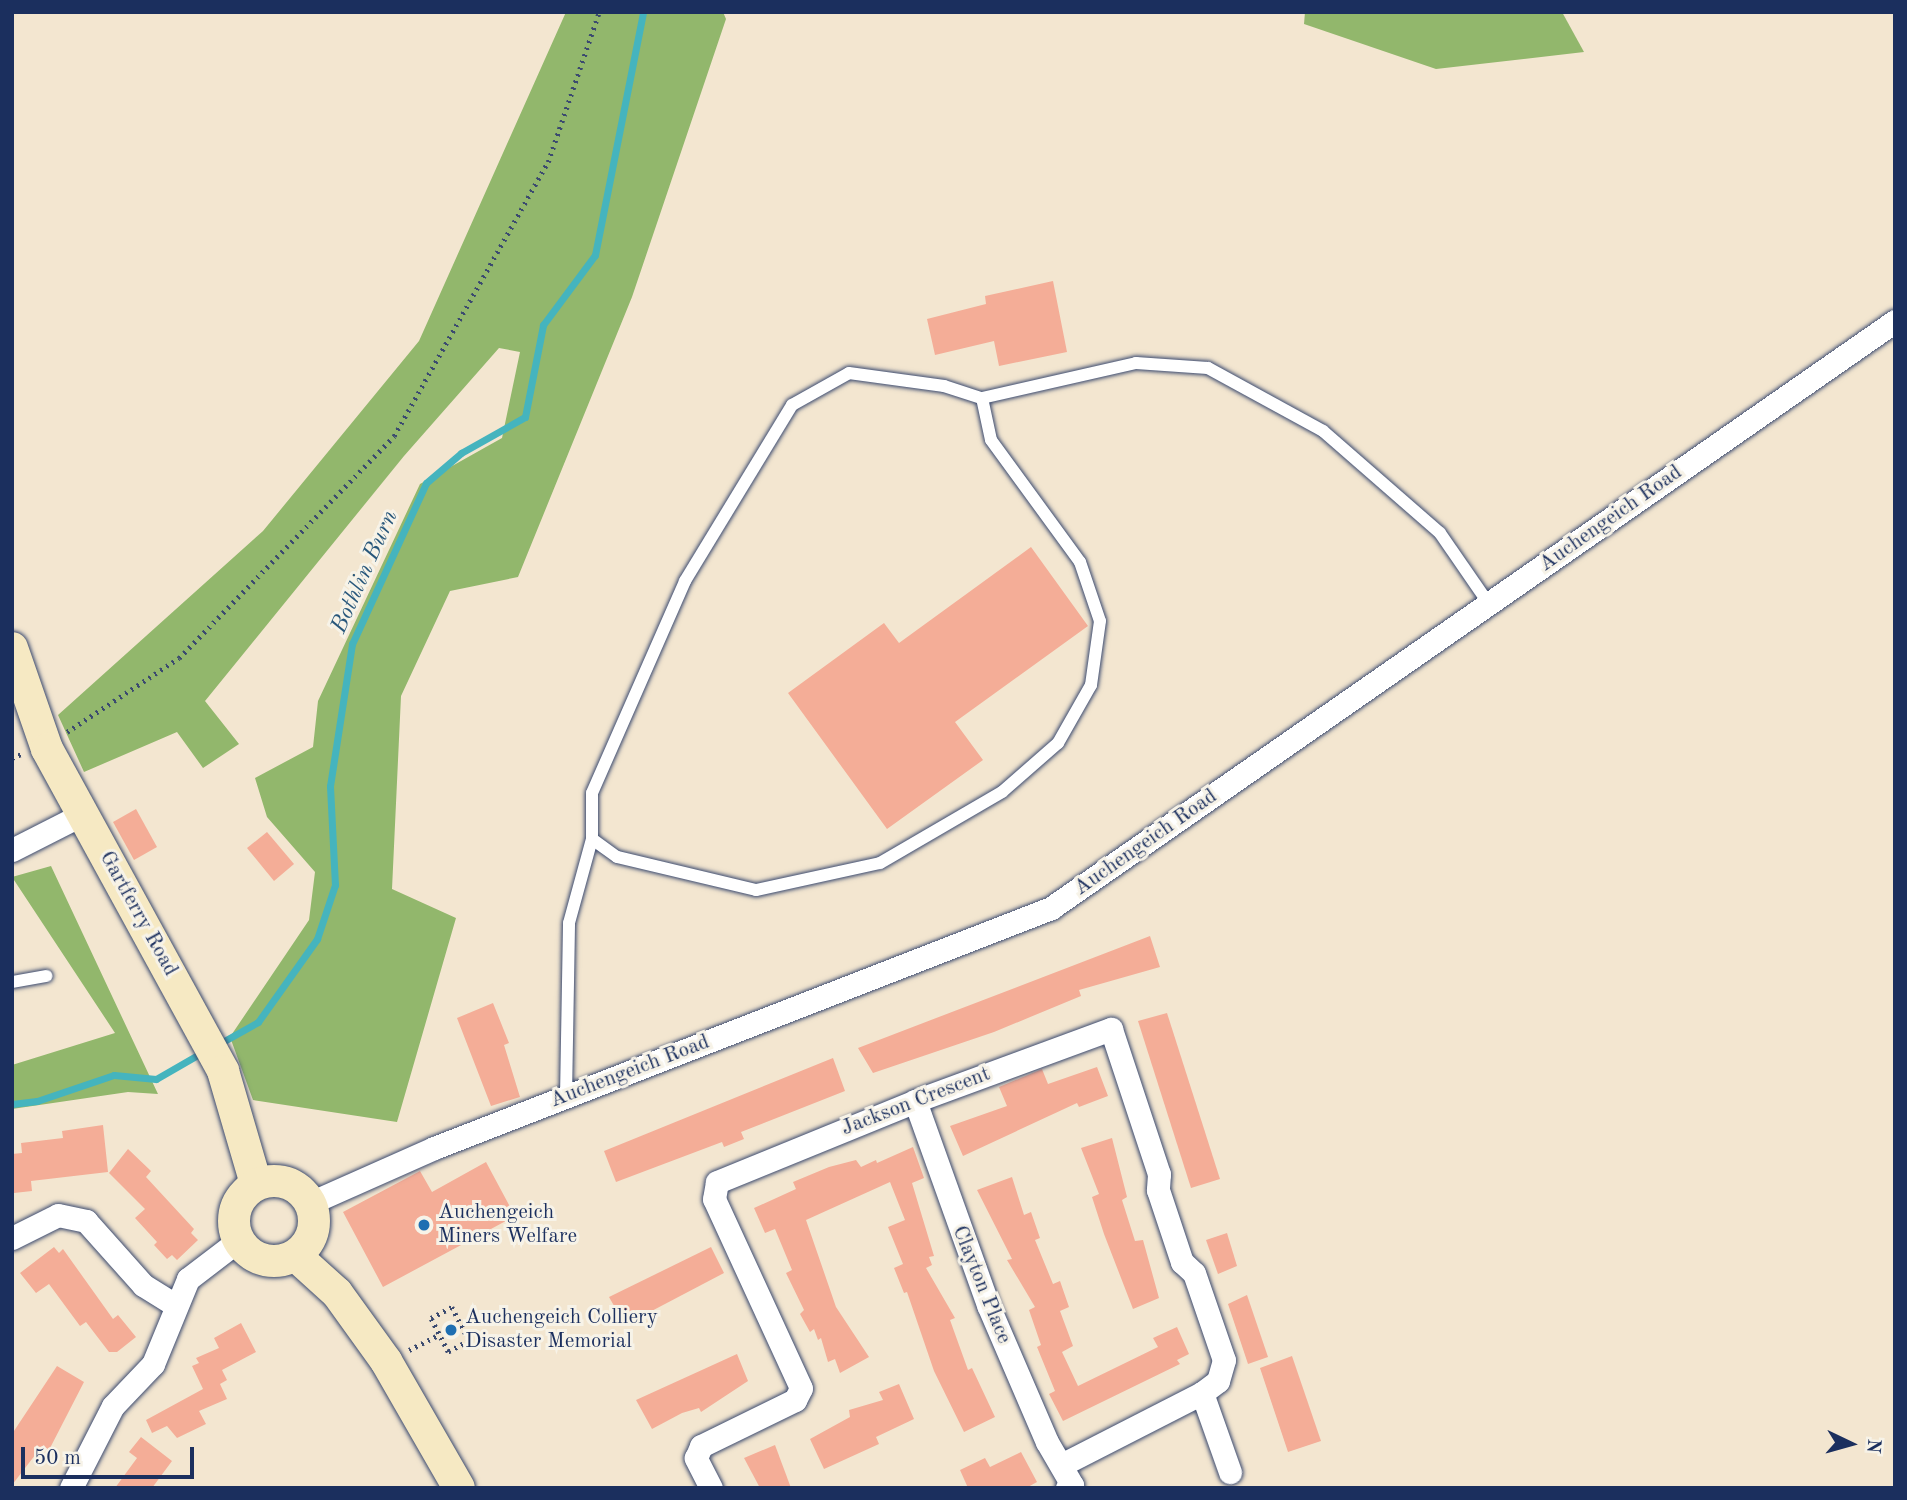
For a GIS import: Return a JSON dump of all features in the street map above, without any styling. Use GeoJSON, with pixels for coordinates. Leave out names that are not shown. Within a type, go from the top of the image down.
{"type":"FeatureCollection","features":[{"type":"Feature","properties":{"kind":"street","name":"Auchengeich Road"},"geometry":{"type":"LineString","coordinates":[[310,1203],[434,1148],[1051,908],[1895,321]]}},
{"type":"Feature","properties":{"kind":"street","name":"Gartferry Road"},"geometry":{"type":"LineString","coordinates":[[12,648],[45,744],[223,1071],[256,1184]]}},
{"type":"Feature","properties":{"kind":"street"},"geometry":{"type":"LineString","coordinates":[[12,850],[83,814]]}},
{"type":"Feature","properties":{"kind":"street","name":"Jackson Crescent"},"geometry":{"type":"LineString","coordinates":[[710,1488],[696,1458],[701,1446],[795,1400],[801,1388],[713,1199],[717,1182],[915,1101],[1111,1029],[1159,1174],[1158,1190],[1182,1262],[1195,1273],[1224,1360],[1218,1381],[1202,1393],[1063,1464]]}},
{"type":"Feature","properties":{"kind":"street","name":"Clayton Place"},"geometry":{"type":"LineString","coordinates":[[915,1101],[988,1305],[1047,1442],[1063,1464]]}},
{"type":"Feature","properties":{"kind":"street"},"geometry":{"type":"LineString","coordinates":[[286,1183],[310,1203],[313,1230],[307,1246],[296,1256],[265,1259],[246,1251],[239,1240],[234,1224],[237,1208],[256,1184],[286,1183]]}},
{"type":"Feature","properties":{"kind":"street"},"geometry":{"type":"LineString","coordinates":[[12,1238],[58,1215],[86,1221],[143,1285],[174,1304]]}},
{"type":"Feature","properties":{"kind":"street"},"geometry":{"type":"LineString","coordinates":[[71,1488],[113,1406],[153,1364],[174,1304],[199,1266],[239,1240]]}},
{"type":"Feature","properties":{"kind":"street"},"geometry":{"type":"LineString","coordinates":[[296,1256],[337,1293],[386,1362],[459,1488]]}},
{"type":"Feature","properties":{"kind":"street"},"geometry":{"type":"LineString","coordinates":[[1202,1393],[1230,1472]]}},
{"type":"Feature","properties":{"kind":"street"},"geometry":{"type":"LineString","coordinates":[[1063,1464],[1072,1485],[1067,1488]]}},
{"type":"Feature","properties":{"kind":"lane"},"geometry":{"type":"LineString","coordinates":[[566,1097],[569,923],[592,839],[592,793],[685,582],[792,405],[849,373],[943,386],[982,398],[1136,363],[1208,368],[1324,431],[1440,533],[1489,604]]}},
{"type":"Feature","properties":{"kind":"lane"},"geometry":{"type":"LineString","coordinates":[[592,839],[617,857],[756,890],[880,863],[1002,792],[1058,743],[1091,685],[1100,621],[1080,562],[991,440],[982,398]]}},
{"type":"Feature","properties":{"kind":"lane"},"geometry":{"type":"LineString","coordinates":[[12,982],[46,976]]}},
{"type":"Feature","properties":{"kind":"path"},"geometry":{"type":"LineString","coordinates":[[45,744],[90,719],[179,658],[394,436],[548,162],[599,12]]}},
{"type":"Feature","properties":{"kind":"path"},"geometry":{"type":"LineString","coordinates":[[452,1307],[469,1341],[448,1352],[439,1335],[430,1318],[452,1307]]}},
{"type":"Feature","properties":{"kind":"green space"},"geometry":{"type":"Polygon","coordinates":[[[566,12],[723,12],[726,19],[632,297],[518,577],[450,591],[401,696],[392,889],[456,918],[397,1122],[253,1100],[230,1037],[309,920],[315,872],[267,817],[255,778],[313,747],[318,701],[420,484],[502,438],[520,352],[499,348],[404,456],[205,701],[239,744],[203,768],[177,732],[84,772],[58,715],[263,531],[419,341],[566,12]]]}},
{"type":"Feature","properties":{"kind":"green space"},"geometry":{"type":"Polygon","coordinates":[[[1305,12],[1562,12],[1584,52],[1436,69],[1304,24],[1305,12]]]}},
{"type":"Feature","properties":{"kind":"green space"},"geometry":{"type":"Polygon","coordinates":[[[51,866],[158,1094],[128,1092],[12,1109],[12,1065],[115,1033],[12,877],[51,866]]]}},
{"type":"Feature","properties":{"kind":"building"},"geometry":{"type":"Polygon","coordinates":[[[1053,281],[1067,352],[999,366],[994,341],[935,355],[927,319],[986,304],[985,296],[1053,281]]]}},
{"type":"Feature","properties":{"kind":"building"},"geometry":{"type":"Polygon","coordinates":[[[1031,547],[1088,626],[955,722],[983,760],[887,829],[788,693],[884,623],[899,643],[1031,547]]]}},
{"type":"Feature","properties":{"kind":"building"},"geometry":{"type":"Polygon","coordinates":[[[136,809],[157,847],[134,860],[113,822],[136,809]]]}},
{"type":"Feature","properties":{"kind":"building"},"geometry":{"type":"Polygon","coordinates":[[[267,832],[294,864],[274,881],[247,848],[267,832]]]}},
{"type":"Feature","properties":{"kind":"building"},"geometry":{"type":"Polygon","coordinates":[[[1150,936],[1160,967],[1079,990],[1081,996],[994,1032],[873,1073],[858,1048],[1150,936]]]}},
{"type":"Feature","properties":{"kind":"building"},"geometry":{"type":"Polygon","coordinates":[[[493,1003],[509,1043],[504,1045],[520,1097],[491,1106],[457,1018],[493,1003]]]}},
{"type":"Feature","properties":{"kind":"building"},"geometry":{"type":"Polygon","coordinates":[[[1167,1013],[1220,1179],[1191,1188],[1138,1021],[1167,1013]]]}},
{"type":"Feature","properties":{"kind":"building"},"geometry":{"type":"Polygon","coordinates":[[[833,1058],[845,1091],[741,1132],[744,1139],[724,1147],[722,1142],[616,1182],[604,1151],[833,1058]]]}},
{"type":"Feature","properties":{"kind":"building"},"geometry":{"type":"Polygon","coordinates":[[[1097,1067],[1108,1096],[1079,1107],[1077,1103],[963,1156],[950,1126],[1007,1106],[999,1087],[1042,1069],[1048,1084],[1097,1067]]]}},
{"type":"Feature","properties":{"kind":"building"},"geometry":{"type":"Polygon","coordinates":[[[103,1125],[108,1172],[31,1181],[32,1191],[14,1193],[12,1154],[22,1153],[21,1143],[63,1138],[62,1131],[103,1125]]]}},
{"type":"Feature","properties":{"kind":"building"},"geometry":{"type":"Polygon","coordinates":[[[1112,1138],[1127,1197],[1122,1200],[1135,1241],[1143,1240],[1159,1298],[1133,1309],[1092,1197],[1099,1194],[1081,1148],[1112,1138]]]}},
{"type":"Feature","properties":{"kind":"building"},"geometry":{"type":"Polygon","coordinates":[[[913,1147],[924,1178],[912,1183],[934,1256],[929,1257],[932,1265],[926,1268],[955,1318],[950,1320],[968,1370],[972,1368],[995,1417],[964,1432],[934,1371],[907,1292],[904,1293],[894,1268],[903,1264],[888,1227],[905,1220],[890,1182],[806,1220],[836,1307],[869,1357],[840,1373],[835,1359],[828,1362],[821,1338],[818,1340],[814,1329],[810,1332],[800,1314],[804,1310],[786,1273],[792,1270],[775,1229],[765,1233],[754,1208],[796,1189],[793,1182],[829,1167],[856,1160],[861,1167],[913,1147]]]}},
{"type":"Feature","properties":{"kind":"building"},"geometry":{"type":"Polygon","coordinates":[[[128,1149],[151,1171],[146,1177],[194,1229],[191,1233],[198,1240],[177,1260],[172,1255],[167,1259],[154,1245],[157,1242],[135,1218],[145,1209],[109,1173],[128,1149]]]}},
{"type":"Feature","properties":{"kind":"building","name":"Auchengeich Miners Welfare"},"geometry":{"type":"Polygon","coordinates":[[[486,1162],[515,1216],[383,1287],[343,1212],[420,1171],[432,1192],[486,1162]]]}},
{"type":"Feature","properties":{"kind":"building"},"geometry":{"type":"Polygon","coordinates":[[[1012,1177],[1024,1215],[1031,1212],[1040,1238],[1035,1240],[1053,1284],[1060,1281],[1069,1307],[1060,1311],[1073,1346],[1062,1352],[1078,1386],[1158,1347],[1153,1338],[1177,1327],[1189,1354],[1177,1360],[1180,1364],[1063,1421],[1049,1394],[1055,1391],[1037,1347],[1041,1345],[1029,1310],[1035,1307],[1007,1260],[1012,1259],[977,1190],[1012,1177]]]}},
{"type":"Feature","properties":{"kind":"building"},"geometry":{"type":"Polygon","coordinates":[[[1227,1233],[1237,1266],[1218,1274],[1206,1240],[1227,1233]]]}},
{"type":"Feature","properties":{"kind":"building"},"geometry":{"type":"Polygon","coordinates":[[[54,1247],[59,1253],[63,1249],[113,1319],[118,1315],[136,1337],[117,1352],[109,1352],[86,1322],[80,1326],[49,1284],[36,1293],[20,1273],[54,1247]]]}},
{"type":"Feature","properties":{"kind":"building"},"geometry":{"type":"Polygon","coordinates":[[[711,1247],[724,1273],[625,1325],[609,1297],[711,1247]]]}},
{"type":"Feature","properties":{"kind":"building"},"geometry":{"type":"Polygon","coordinates":[[[1247,1295],[1268,1357],[1248,1364],[1228,1304],[1247,1295]]]}},
{"type":"Feature","properties":{"kind":"building"},"geometry":{"type":"Polygon","coordinates":[[[241,1323],[256,1352],[222,1370],[227,1380],[220,1384],[227,1399],[199,1411],[206,1424],[177,1438],[167,1426],[152,1433],[146,1420],[203,1389],[192,1366],[199,1363],[196,1358],[219,1348],[214,1338],[241,1323]]]}},
{"type":"Feature","properties":{"kind":"building"},"geometry":{"type":"Polygon","coordinates":[[[737,1354],[748,1381],[701,1412],[699,1408],[682,1413],[652,1429],[636,1400],[737,1354]]]}},
{"type":"Feature","properties":{"kind":"building"},"geometry":{"type":"Polygon","coordinates":[[[1292,1356],[1321,1441],[1288,1452],[1260,1368],[1292,1356]]]}},
{"type":"Feature","properties":{"kind":"building"},"geometry":{"type":"Polygon","coordinates":[[[57,1366],[84,1382],[49,1450],[42,1446],[12,1485],[12,1434],[57,1366]]]}},
{"type":"Feature","properties":{"kind":"building"},"geometry":{"type":"Polygon","coordinates":[[[899,1384],[914,1419],[876,1437],[879,1444],[824,1469],[810,1439],[850,1417],[849,1410],[883,1400],[879,1392],[899,1384]]]}},
{"type":"Feature","properties":{"kind":"building"},"geometry":{"type":"Polygon","coordinates":[[[141,1437],[172,1461],[152,1488],[115,1488],[137,1458],[129,1452],[141,1437]]]}},
{"type":"Feature","properties":{"kind":"building"},"geometry":{"type":"Polygon","coordinates":[[[775,1445],[791,1488],[760,1488],[744,1458],[775,1445]]]}},
{"type":"Feature","properties":{"kind":"building"},"geometry":{"type":"Polygon","coordinates":[[[1021,1452],[1037,1482],[1026,1488],[968,1488],[960,1470],[985,1458],[990,1467],[1021,1452]]]}},
{"type":"Feature","properties":{"kind":"waterway","name":"Bothlin Burn"},"geometry":{"type":"LineString","coordinates":[[217,1045],[258,1022],[317,939],[335,885],[330,786],[352,644],[426,483],[461,453],[525,417],[543,325],[595,255],[643,12]]}},
{"type":"Feature","properties":{"kind":"waterway","name":"Bothlin Burn"},"geometry":{"type":"LineString","coordinates":[[12,1104],[37,1101],[114,1075],[156,1079],[203,1052]]}},
{"type":"Feature","properties":{"kind":"place","name":"Auchengeich Miners Welfare"},"geometry":{"type":"Point","coordinates":[424,1225]}},
{"type":"Feature","properties":{"kind":"place","name":"Auchengeich Colliery Disaster Memorial"},"geometry":{"type":"Point","coordinates":[451,1330]}}]}
